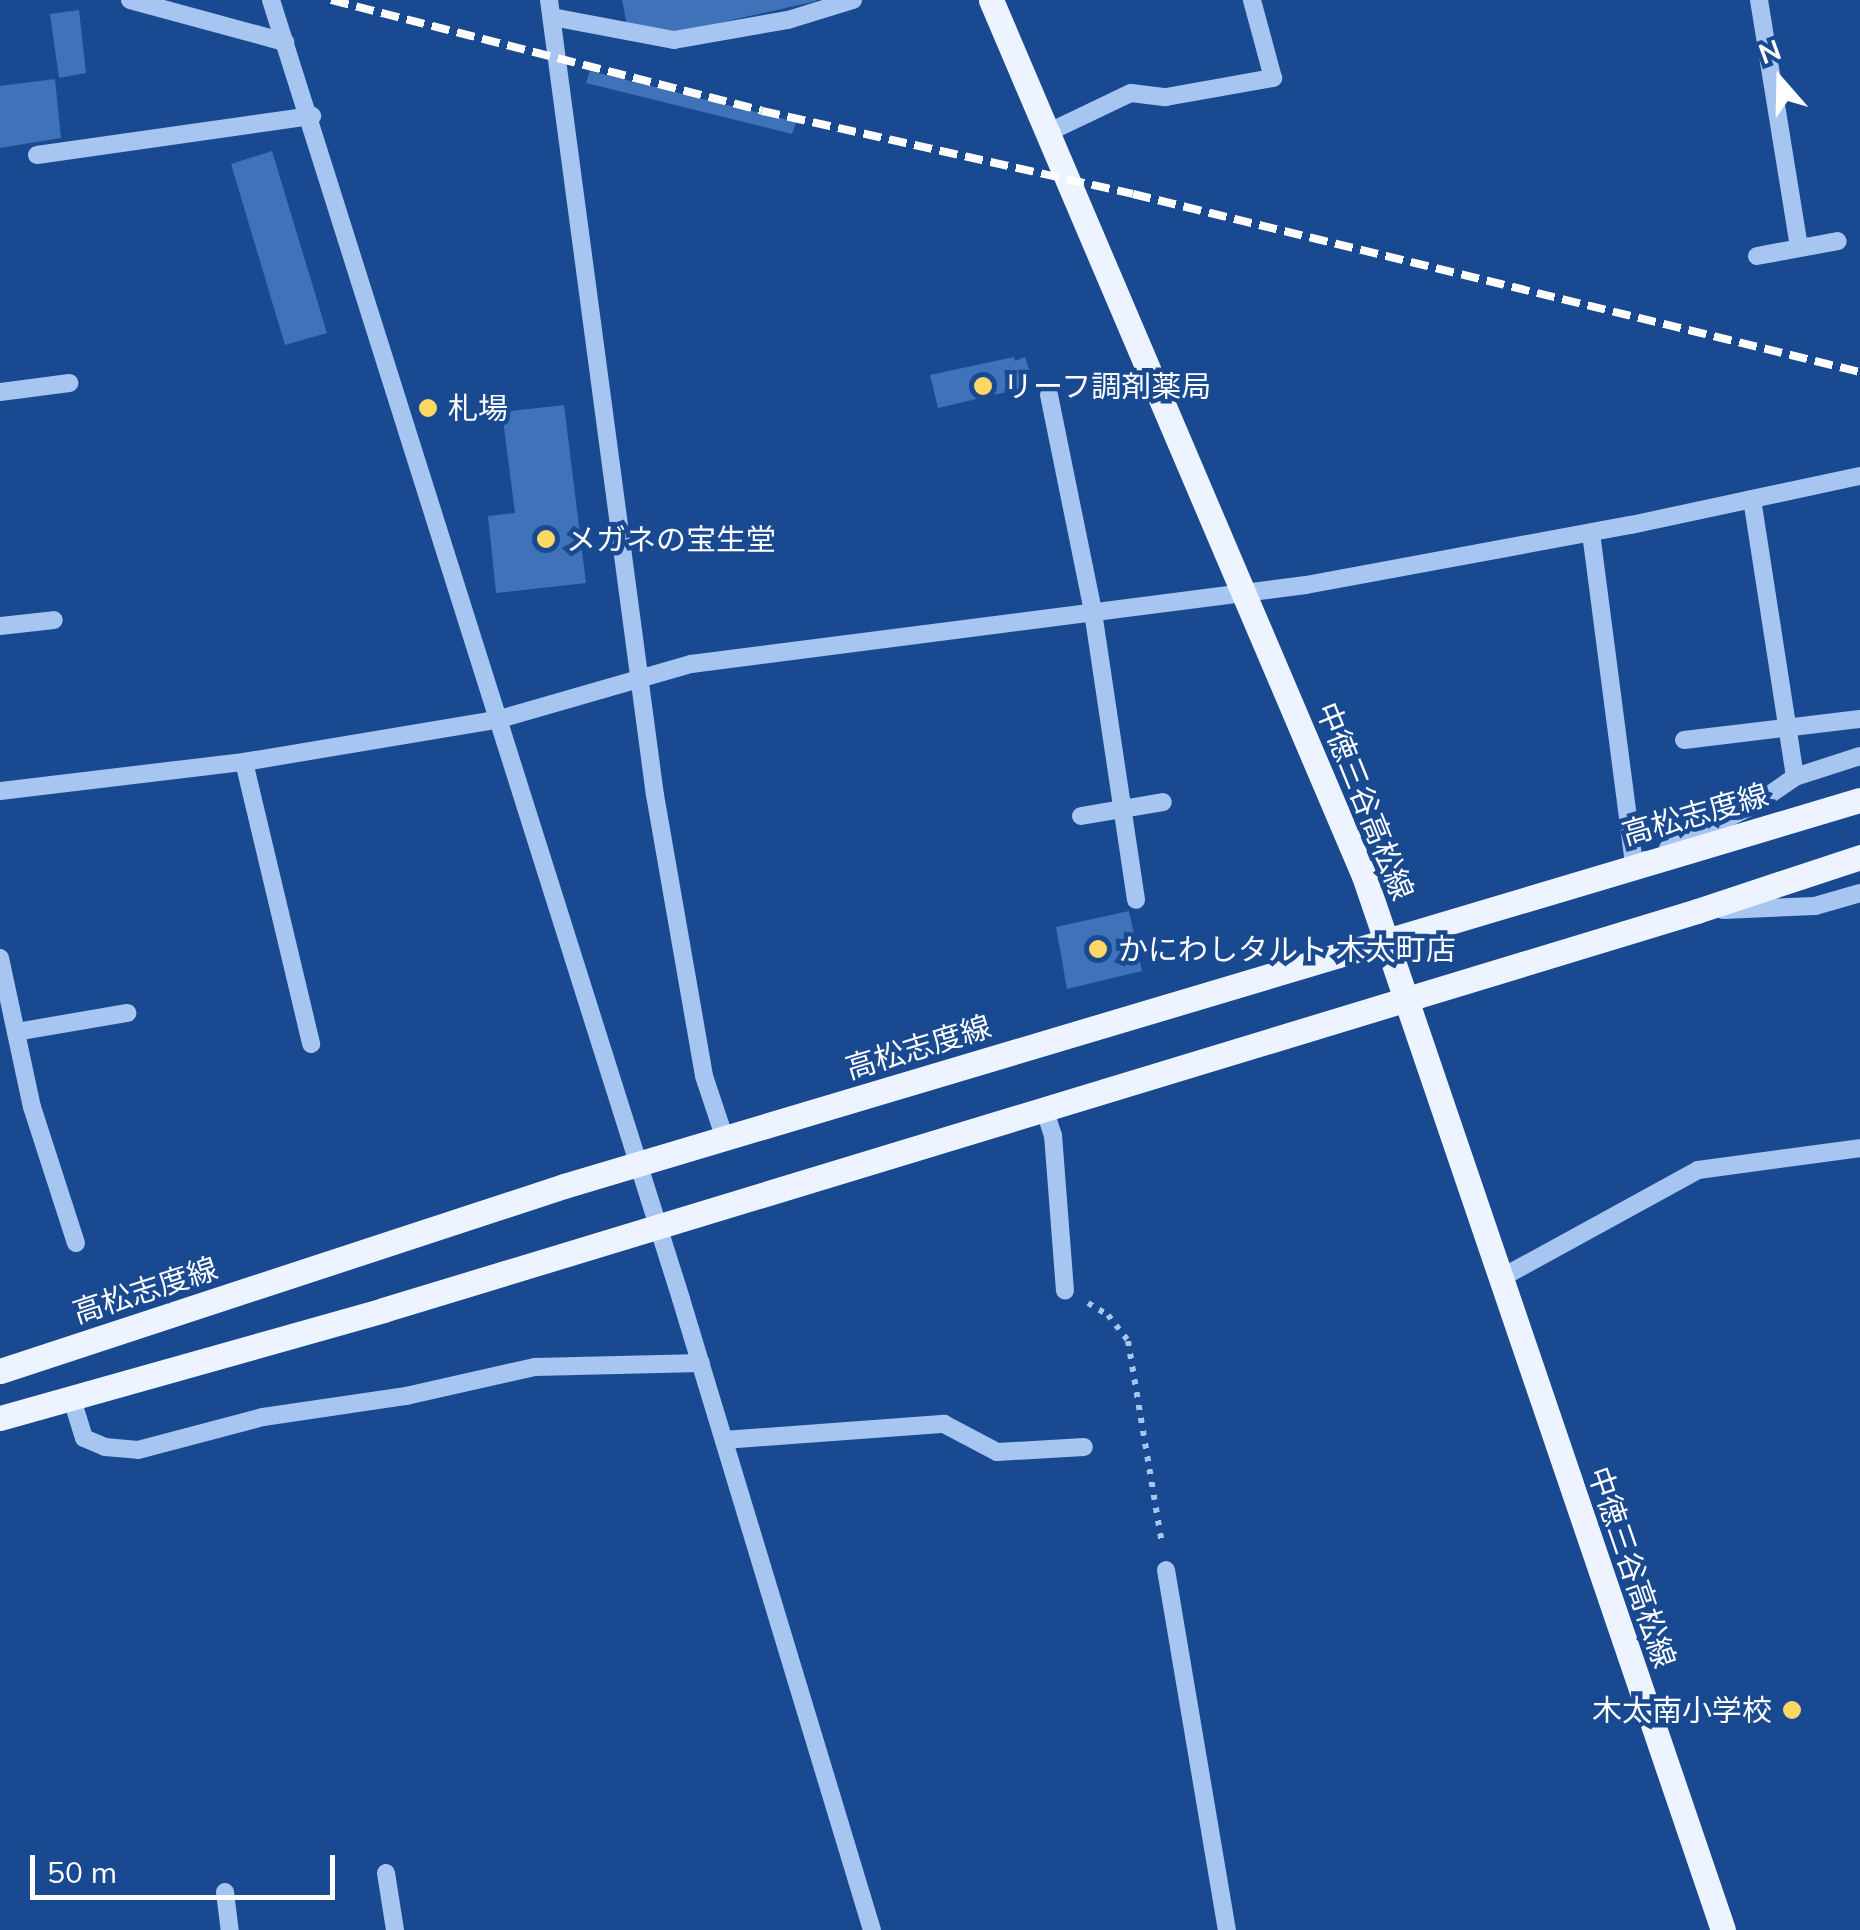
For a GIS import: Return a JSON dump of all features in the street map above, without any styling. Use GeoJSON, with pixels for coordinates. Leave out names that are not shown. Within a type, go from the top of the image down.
{"type":"FeatureCollection","features":[{"type":"Feature","properties":{"kind":"main road","name":"中徳三谷高松線"},"geometry":{"type":"LineString","coordinates":[[991,0],[1386,938],[1723,1930]]}},
{"type":"Feature","properties":{"kind":"main road","name":"高松志度線"},"geometry":{"type":"LineString","coordinates":[[0,1371],[637,1166],[1386,938],[1860,800]]}},
{"type":"Feature","properties":{"kind":"main road"},"geometry":{"type":"LineString","coordinates":[[0,1418],[383,1310],[1697,911],[1860,856]]}},
{"type":"Feature","properties":{"kind":"street"},"geometry":{"type":"LineString","coordinates":[[130,0],[285,42]]}},
{"type":"Feature","properties":{"kind":"street"},"geometry":{"type":"LineString","coordinates":[[272,0],[312,116],[701,1364],[872,1930]]}},
{"type":"Feature","properties":{"kind":"street"},"geometry":{"type":"LineString","coordinates":[[725,1139],[704,1076],[638,677],[550,8],[674,40],[788,20],[853,0]]}},
{"type":"Feature","properties":{"kind":"street"},"geometry":{"type":"LineString","coordinates":[[1047,132],[1131,93],[1166,97],[1273,78],[1252,0]]}},
{"type":"Feature","properties":{"kind":"street"},"geometry":{"type":"LineString","coordinates":[[1759,0],[1800,248]]}},
{"type":"Feature","properties":{"kind":"street"},"geometry":{"type":"LineString","coordinates":[[38,156],[312,116]]}},
{"type":"Feature","properties":{"kind":"street"},"geometry":{"type":"LineString","coordinates":[[1757,256],[1838,242]]}},
{"type":"Feature","properties":{"kind":"street"},"geometry":{"type":"LineString","coordinates":[[0,392],[69,383]]}},
{"type":"Feature","properties":{"kind":"street"},"geometry":{"type":"LineString","coordinates":[[1049,395],[1093,612],[1136,900]]}},
{"type":"Feature","properties":{"kind":"street"},"geometry":{"type":"LineString","coordinates":[[0,791],[244,762],[500,719],[691,664],[1243,592],[1591,533],[1860,476]]}},
{"type":"Feature","properties":{"kind":"street"},"geometry":{"type":"LineString","coordinates":[[1752,500],[1794,777]]}},
{"type":"Feature","properties":{"kind":"street"},"geometry":{"type":"LineString","coordinates":[[1591,533],[1634,865],[1756,804],[1794,777],[1860,756]]}},
{"type":"Feature","properties":{"kind":"street"},"geometry":{"type":"LineString","coordinates":[[0,626],[54,620]]}},
{"type":"Feature","properties":{"kind":"street"},"geometry":{"type":"LineString","coordinates":[[1684,740],[1860,719]]}},
{"type":"Feature","properties":{"kind":"street"},"geometry":{"type":"LineString","coordinates":[[244,762],[311,1044]]}},
{"type":"Feature","properties":{"kind":"street"},"geometry":{"type":"LineString","coordinates":[[1081,816],[1163,802]]}},
{"type":"Feature","properties":{"kind":"street"},"geometry":{"type":"LineString","coordinates":[[1697,911],[1815,906],[1860,892]]}},
{"type":"Feature","properties":{"kind":"street"},"geometry":{"type":"LineString","coordinates":[[0,958],[32,1107],[76,1242]]}},
{"type":"Feature","properties":{"kind":"street"},"geometry":{"type":"LineString","coordinates":[[16,1032],[127,1013]]}},
{"type":"Feature","properties":{"kind":"street"},"geometry":{"type":"LineString","coordinates":[[1044,1108],[1053,1136],[1065,1292]]}},
{"type":"Feature","properties":{"kind":"street"},"geometry":{"type":"LineString","coordinates":[[1500,1278],[1698,1170],[1860,1148]]}},
{"type":"Feature","properties":{"kind":"street"},"geometry":{"type":"LineString","coordinates":[[71,1396],[84,1438],[104,1447],[138,1450],[264,1417],[406,1396],[535,1366],[701,1364]]}},
{"type":"Feature","properties":{"kind":"street"},"geometry":{"type":"LineString","coordinates":[[724,1440],[944,1424],[997,1452],[1084,1447]]}},
{"type":"Feature","properties":{"kind":"street"},"geometry":{"type":"LineString","coordinates":[[1166,1570],[1227,1930]]}},
{"type":"Feature","properties":{"kind":"street"},"geometry":{"type":"LineString","coordinates":[[386,1873],[395,1930]]}},
{"type":"Feature","properties":{"kind":"street"},"geometry":{"type":"LineString","coordinates":[[225,1892],[230,1930]]}},
{"type":"Feature","properties":{"kind":"path"},"geometry":{"type":"LineString","coordinates":[[1065,1292],[1108,1316],[1128,1341],[1166,1570]]}},
{"type":"Feature","properties":{"kind":"building"},"geometry":{"type":"Polygon","coordinates":[[[622,0],[817,1],[669,34],[627,25],[622,0]]]}},
{"type":"Feature","properties":{"kind":"building"},"geometry":{"type":"Polygon","coordinates":[[[79,10],[86,73],[59,78],[50,14],[79,10]]]}},
{"type":"Feature","properties":{"kind":"building"},"geometry":{"type":"Polygon","coordinates":[[[590,71],[796,122],[792,134],[586,83],[590,71]]]}},
{"type":"Feature","properties":{"kind":"building"},"geometry":{"type":"Polygon","coordinates":[[[55,79],[61,138],[0,148],[0,86],[55,79]]]}},
{"type":"Feature","properties":{"kind":"building"},"geometry":{"type":"Polygon","coordinates":[[[272,151],[327,333],[285,345],[231,164],[272,151]]]}},
{"type":"Feature","properties":{"kind":"building"},"geometry":{"type":"Polygon","coordinates":[[[1014,357],[1015,361],[1025,357],[1030,372],[1020,377],[1023,388],[938,408],[930,375],[1014,357]]]}},
{"type":"Feature","properties":{"kind":"building"},"geometry":{"type":"Polygon","coordinates":[[[564,405],[586,583],[496,593],[488,516],[515,513],[502,412],[564,405]]]}},
{"type":"Feature","properties":{"kind":"building","name":"かにわしタルト 木太町店"},"geometry":{"type":"Polygon","coordinates":[[[1129,911],[1142,971],[1067,989],[1056,927],[1129,911]]]}},
{"type":"Feature","properties":{"kind":"railway"},"geometry":{"type":"LineString","coordinates":[[331,0],[762,111],[1133,194],[1860,372]]}},
{"type":"Feature","properties":{"kind":"place","name":"リーフ調剤薬局"},"geometry":{"type":"Point","coordinates":[983,386]}},
{"type":"Feature","properties":{"kind":"place","name":"札場"},"geometry":{"type":"Point","coordinates":[428,408]}},
{"type":"Feature","properties":{"kind":"place","name":"メガネの宝生堂"},"geometry":{"type":"Point","coordinates":[546,539]}},
{"type":"Feature","properties":{"kind":"place","name":"かにわしタルト 木太町店"},"geometry":{"type":"Point","coordinates":[1098,949]}},
{"type":"Feature","properties":{"kind":"place","name":"木太南小学校"},"geometry":{"type":"Point","coordinates":[1792,1710]}}]}
